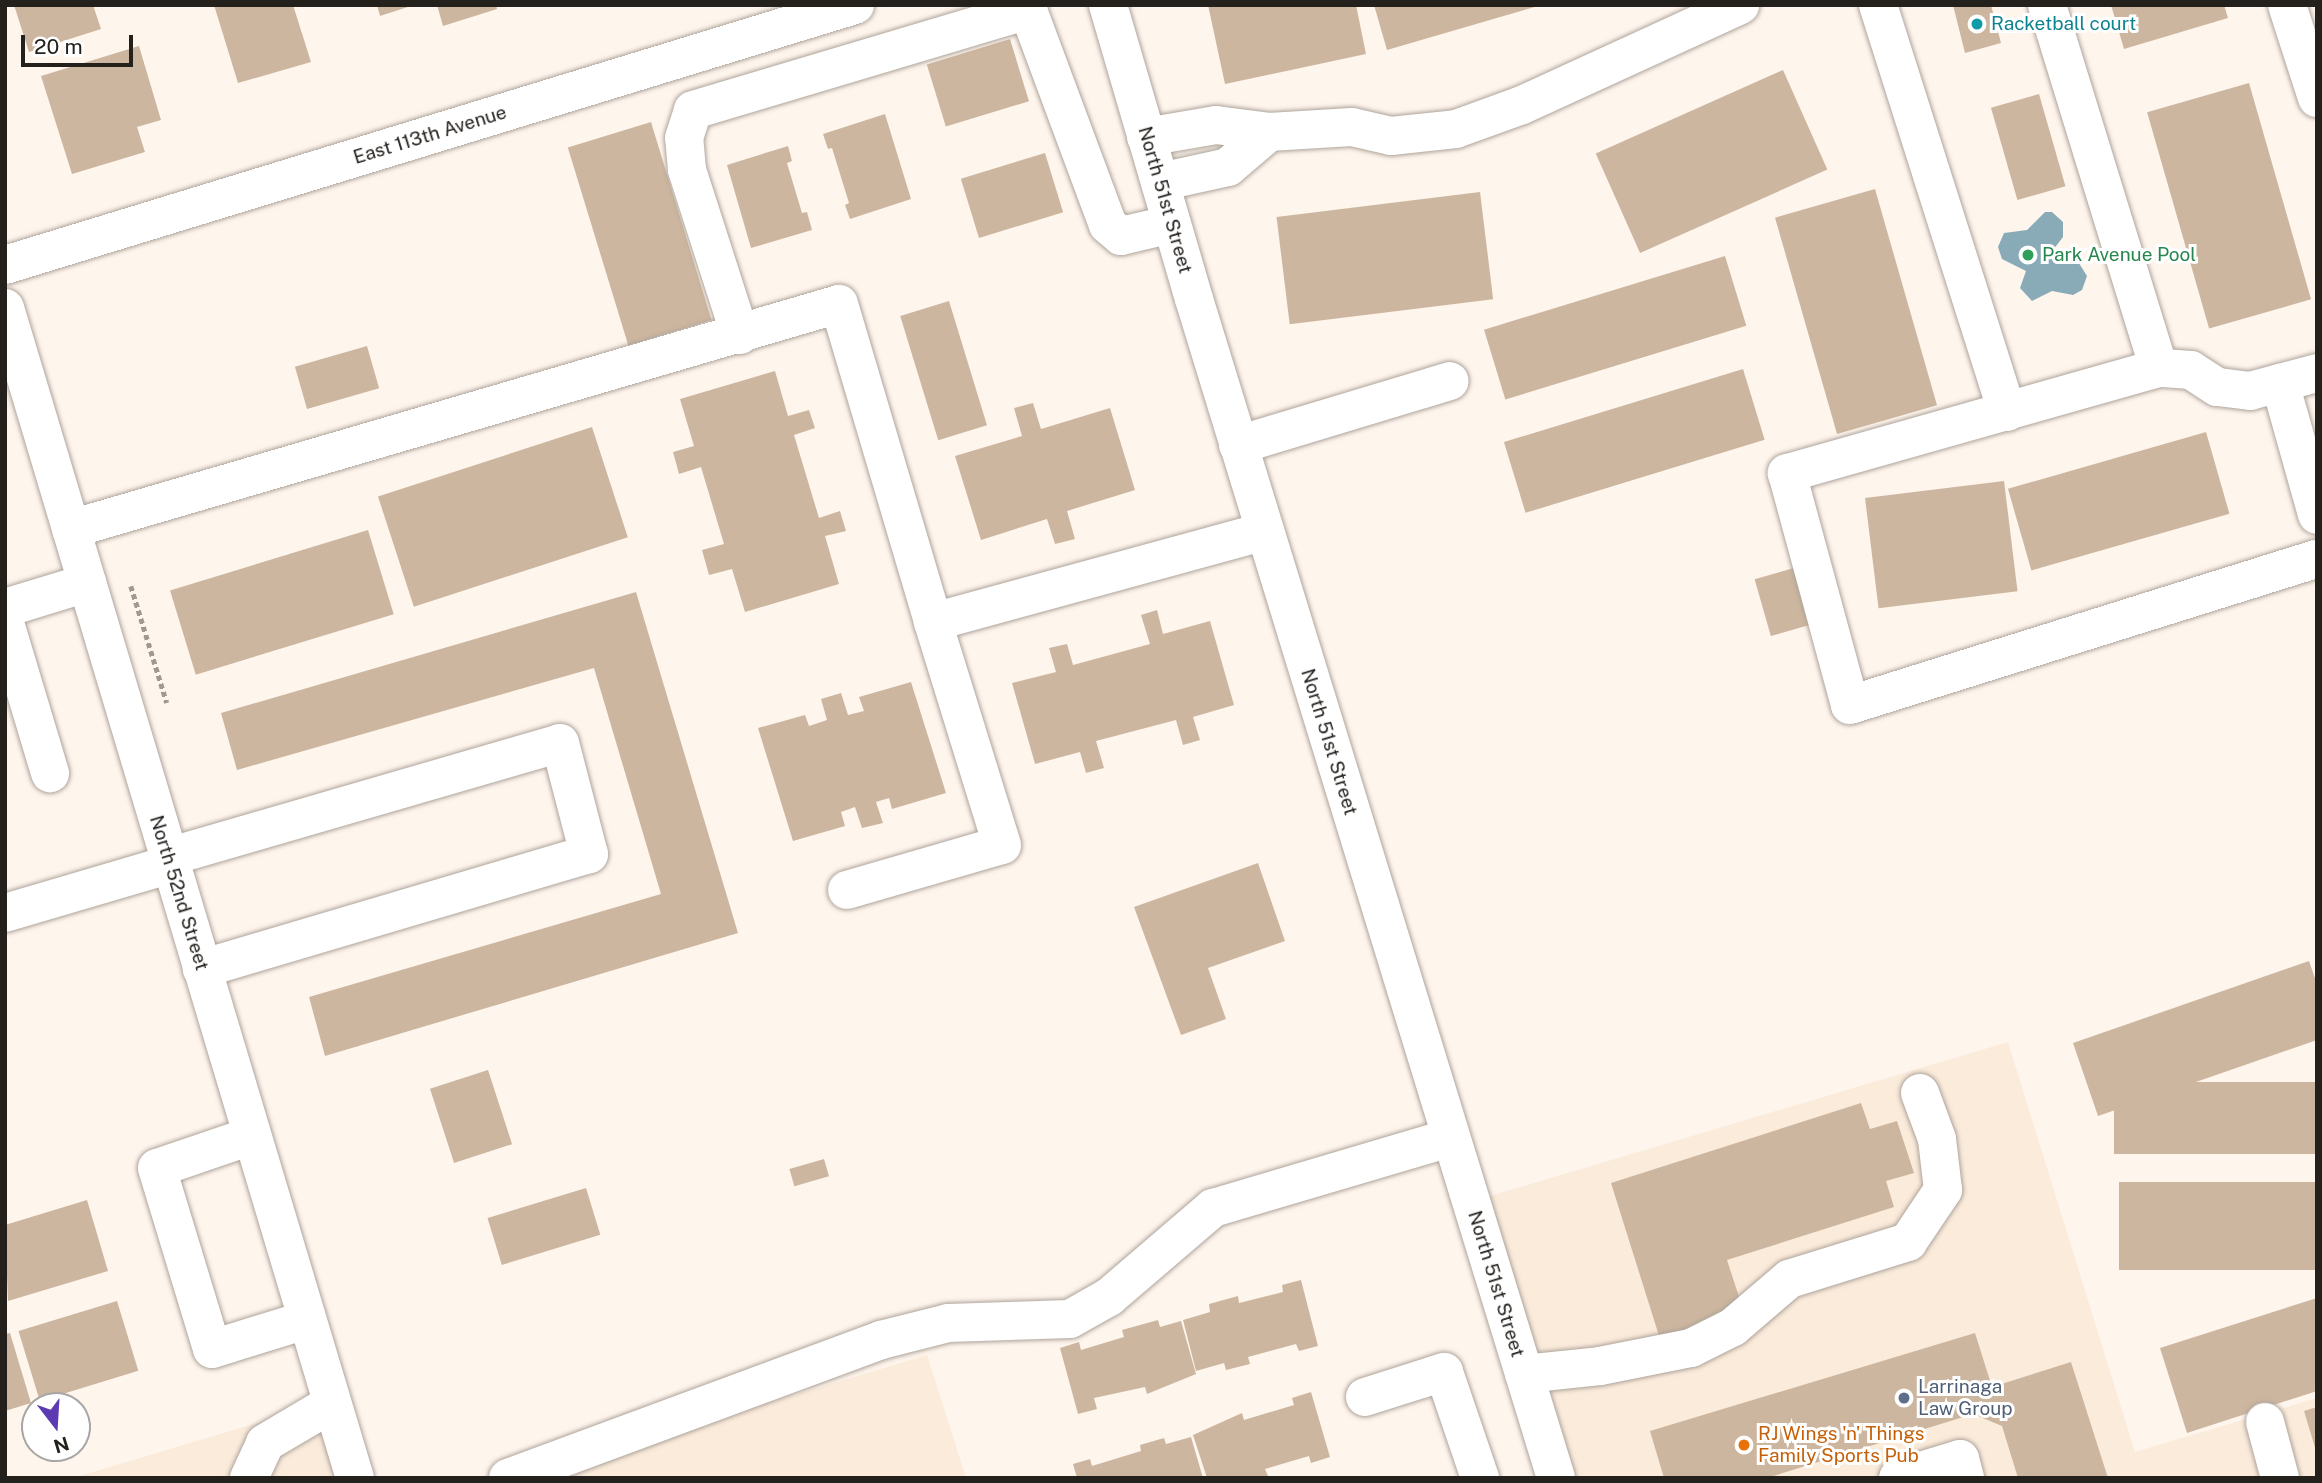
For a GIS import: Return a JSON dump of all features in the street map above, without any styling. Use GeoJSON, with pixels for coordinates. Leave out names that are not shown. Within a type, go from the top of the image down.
{"type":"FeatureCollection","features":[{"type":"Feature","properties":{"kind":"street","name":"East 113th Avenue"},"geometry":{"type":"LineString","coordinates":[[5,265],[855,5]]}},
{"type":"Feature","properties":{"kind":"street","name":"North 51st Street"},"geometry":{"type":"LineString","coordinates":[[1108,5],[1238,445],[1556,1478]]}},
{"type":"Feature","properties":{"kind":"street"},"geometry":{"type":"LineString","coordinates":[[1146,137],[1216,125],[1269,132],[1352,127],[1391,136],[1455,129],[1522,105],[1740,5]]}},
{"type":"Feature","properties":{"kind":"street"},"geometry":{"type":"LineString","coordinates":[[1878,5],[2007,412]]}},
{"type":"Feature","properties":{"kind":"street"},"geometry":{"type":"LineString","coordinates":[[2047,5],[2159,368]]}},
{"type":"Feature","properties":{"kind":"street"},"geometry":{"type":"LineString","coordinates":[[2287,5],[2317,98]]}},
{"type":"Feature","properties":{"kind":"street"},"geometry":{"type":"LineString","coordinates":[[740,335],[687,170],[684,138],[693,110],[1028,10],[1108,225],[1121,236],[1172,224]]}},
{"type":"Feature","properties":{"kind":"street"},"geometry":{"type":"LineString","coordinates":[[1160,182],[1228,167],[1269,132]]}},
{"type":"Feature","properties":{"kind":"street"},"geometry":{"type":"LineString","coordinates":[[71,529],[839,304],[1002,845],[847,890]]}},
{"type":"Feature","properties":{"kind":"street","name":"North 52nd Street"},"geometry":{"type":"LineString","coordinates":[[5,308],[355,1478]]}},
{"type":"Feature","properties":{"kind":"street"},"geometry":{"type":"LineString","coordinates":[[2317,373],[2250,391],[2217,387],[2191,370],[2159,368],[1787,473],[1850,705],[2317,559]]}},
{"type":"Feature","properties":{"kind":"street"},"geometry":{"type":"LineString","coordinates":[[1238,445],[1450,381]]}},
{"type":"Feature","properties":{"kind":"street"},"geometry":{"type":"LineString","coordinates":[[2280,383],[2317,515]]}},
{"type":"Feature","properties":{"kind":"street"},"geometry":{"type":"LineString","coordinates":[[933,622],[1265,531]]}},
{"type":"Feature","properties":{"kind":"street"},"geometry":{"type":"LineString","coordinates":[[5,608],[87,583]]}},
{"type":"Feature","properties":{"kind":"street"},"geometry":{"type":"LineString","coordinates":[[5,623],[50,773]]}},
{"type":"Feature","properties":{"kind":"street"},"geometry":{"type":"LineString","coordinates":[[5,914],[169,860],[560,743],[589,854],[202,969]]}},
{"type":"Feature","properties":{"kind":"street"},"geometry":{"type":"LineString","coordinates":[[1524,1374],[1600,1366],[1691,1348],[1733,1327],[1789,1279],[1908,1242],[1943,1190],[1937,1139],[1920,1093]]}},
{"type":"Feature","properties":{"kind":"street"},"geometry":{"type":"LineString","coordinates":[[251,1136],[157,1168],[212,1349],[306,1320]]}},
{"type":"Feature","properties":{"kind":"street"},"geometry":{"type":"LineString","coordinates":[[508,1478],[881,1340],[948,1323],[1070,1319],[1109,1297],[1213,1208],[1450,1138]]}},
{"type":"Feature","properties":{"kind":"street"},"geometry":{"type":"LineString","coordinates":[[1365,1397],[1444,1372],[1473,1476]]}},
{"type":"Feature","properties":{"kind":"street"},"geometry":{"type":"LineString","coordinates":[[249,1478],[265,1443],[331,1404]]}},
{"type":"Feature","properties":{"kind":"street"},"geometry":{"type":"LineString","coordinates":[[2265,1422],[2280,1478]]}},
{"type":"Feature","properties":{"kind":"street"},"geometry":{"type":"LineString","coordinates":[[265,1443],[280,1478]]}},
{"type":"Feature","properties":{"kind":"street"},"geometry":{"type":"LineString","coordinates":[[1898,1478],[1960,1460],[1965,1478]]}},
{"type":"Feature","properties":{"kind":"path"},"geometry":{"type":"LineString","coordinates":[[128,580],[167,703]]}},
{"type":"Feature","properties":{"kind":"shaded area"},"geometry":{"type":"Polygon","coordinates":[[[2008,1042],[2135,1452],[2317,1398],[2317,1478],[1572,1478],[1490,1196],[2008,1042]]]}},
{"type":"Feature","properties":{"kind":"shaded area"},"geometry":{"type":"Polygon","coordinates":[[[927,1355],[966,1478],[520,1478],[927,1355]]]}},
{"type":"Feature","properties":{"kind":"shaded area"},"geometry":{"type":"Polygon","coordinates":[[[314,1406],[336,1478],[73,1478],[314,1406]]]}},
{"type":"Feature","properties":{"kind":"water","name":"Park Avenue Pool"},"geometry":{"type":"Polygon","coordinates":[[[2045,212],[2052,212],[2063,222],[2063,237],[2053,250],[2057,260],[2077,260],[2087,276],[2082,290],[2073,295],[2052,291],[2032,301],[2020,288],[2026,271],[2002,259],[1998,247],[2004,233],[2027,230],[2045,212]]]}},
{"type":"Feature","properties":{"kind":"building"},"geometry":{"type":"Polygon","coordinates":[[[14,5],[93,5],[101,29],[29,52],[14,5]]]}},
{"type":"Feature","properties":{"kind":"building"},"geometry":{"type":"Polygon","coordinates":[[[214,5],[293,5],[311,62],[238,83],[214,5]]]}},
{"type":"Feature","properties":{"kind":"building"},"geometry":{"type":"Polygon","coordinates":[[[377,5],[411,5],[411,6],[380,16],[377,5]]]}},
{"type":"Feature","properties":{"kind":"building"},"geometry":{"type":"Polygon","coordinates":[[[437,5],[496,5],[497,9],[443,26],[437,5]]]}},
{"type":"Feature","properties":{"kind":"building"},"geometry":{"type":"Polygon","coordinates":[[[1208,5],[1356,5],[1366,54],[1225,84],[1208,5]]]}},
{"type":"Feature","properties":{"kind":"building"},"geometry":{"type":"Polygon","coordinates":[[[1374,5],[1537,5],[1538,6],[1387,50],[1374,5]]]}},
{"type":"Feature","properties":{"kind":"building","name":"Racketball court"},"geometry":{"type":"Polygon","coordinates":[[[1953,5],[1991,5],[2001,43],[1965,53],[1953,5]]]}},
{"type":"Feature","properties":{"kind":"building"},"geometry":{"type":"Polygon","coordinates":[[[2111,5],[2224,5],[2228,18],[2124,49],[2111,5]]]}},
{"type":"Feature","properties":{"kind":"building"},"geometry":{"type":"Polygon","coordinates":[[[1010,39],[1029,101],[946,127],[927,64],[1010,39]]]}},
{"type":"Feature","properties":{"kind":"building"},"geometry":{"type":"Polygon","coordinates":[[[139,46],[161,120],[137,127],[145,152],[72,174],[41,76],[139,46]]]}},
{"type":"Feature","properties":{"kind":"building"},"geometry":{"type":"Polygon","coordinates":[[[1783,70],[1827,170],[1640,253],[1596,153],[1783,70]]]}},
{"type":"Feature","properties":{"kind":"building"},"geometry":{"type":"Polygon","coordinates":[[[2249,83],[2311,299],[2209,329],[2147,112],[2249,83]]]}},
{"type":"Feature","properties":{"kind":"building"},"geometry":{"type":"Polygon","coordinates":[[[2039,94],[2065,186],[2017,200],[1991,108],[2039,94]]]}},
{"type":"Feature","properties":{"kind":"building"},"geometry":{"type":"Polygon","coordinates":[[[885,114],[911,199],[850,219],[845,205],[849,203],[832,148],[828,149],[823,134],[885,114]]]}},
{"type":"Feature","properties":{"kind":"building"},"geometry":{"type":"Polygon","coordinates":[[[651,122],[712,320],[628,345],[568,147],[651,122]]]}},
{"type":"Feature","properties":{"kind":"building"},"geometry":{"type":"Polygon","coordinates":[[[788,146],[792,161],[787,163],[802,213],[807,212],[812,230],[751,248],[727,165],[788,146]]]}},
{"type":"Feature","properties":{"kind":"building"},"geometry":{"type":"Polygon","coordinates":[[[1045,153],[1063,212],[979,238],[961,179],[1045,153]]]}},
{"type":"Feature","properties":{"kind":"building"},"geometry":{"type":"Polygon","coordinates":[[[1875,189],[1937,405],[1837,434],[1775,218],[1875,189]]]}},
{"type":"Feature","properties":{"kind":"building"},"geometry":{"type":"Polygon","coordinates":[[[1480,192],[1493,299],[1290,324],[1277,217],[1480,192]]]}},
{"type":"Feature","properties":{"kind":"building"},"geometry":{"type":"Polygon","coordinates":[[[1725,256],[1746,326],[1505,399],[1484,330],[1725,256]]]}},
{"type":"Feature","properties":{"kind":"building"},"geometry":{"type":"Polygon","coordinates":[[[949,301],[987,425],[938,440],[900,316],[949,301]]]}},
{"type":"Feature","properties":{"kind":"building"},"geometry":{"type":"Polygon","coordinates":[[[367,346],[379,388],[307,409],[295,367],[367,346]]]}},
{"type":"Feature","properties":{"kind":"building"},"geometry":{"type":"Polygon","coordinates":[[[1743,369],[1765,440],[1526,513],[1504,442],[1743,369]]]}},
{"type":"Feature","properties":{"kind":"building"},"geometry":{"type":"Polygon","coordinates":[[[775,371],[788,416],[809,410],[815,428],[794,435],[819,518],[840,511],[846,531],[825,536],[839,584],[745,612],[732,569],[709,575],[702,550],[724,544],[701,467],[679,474],[673,452],[694,446],[680,399],[775,371]]]}},
{"type":"Feature","properties":{"kind":"building"},"geometry":{"type":"Polygon","coordinates":[[[1033,403],[1041,429],[1110,408],[1135,490],[1067,511],[1075,539],[1055,544],[1047,519],[981,540],[955,456],[1022,436],[1014,408],[1033,403]]]}},
{"type":"Feature","properties":{"kind":"building"},"geometry":{"type":"Polygon","coordinates":[[[592,427],[628,537],[414,607],[378,497],[592,427]]]}},
{"type":"Feature","properties":{"kind":"building"},"geometry":{"type":"Polygon","coordinates":[[[2206,432],[2229,514],[2031,570],[2008,489],[2206,432]]]}},
{"type":"Feature","properties":{"kind":"building"},"geometry":{"type":"Polygon","coordinates":[[[2004,481],[2018,591],[1879,608],[1865,498],[2004,481]]]}},
{"type":"Feature","properties":{"kind":"building"},"geometry":{"type":"Polygon","coordinates":[[[368,530],[394,614],[196,675],[170,591],[368,530]]]}},
{"type":"Feature","properties":{"kind":"building"},"geometry":{"type":"Polygon","coordinates":[[[1794,568],[1810,625],[1771,636],[1755,579],[1794,568]]]}},
{"type":"Feature","properties":{"kind":"building"},"geometry":{"type":"Polygon","coordinates":[[[636,592],[738,933],[325,1056],[309,997],[661,894],[594,668],[237,770],[221,713],[636,592]]]}},
{"type":"Feature","properties":{"kind":"building"},"geometry":{"type":"Polygon","coordinates":[[[1157,610],[1163,634],[1210,621],[1234,705],[1193,717],[1200,740],[1183,745],[1176,720],[1096,741],[1104,768],[1086,773],[1080,752],[1035,764],[1012,683],[1056,672],[1049,648],[1067,644],[1073,665],[1150,644],[1141,615],[1157,610]]]}},
{"type":"Feature","properties":{"kind":"building"},"geometry":{"type":"Polygon","coordinates":[[[911,682],[946,793],[892,809],[889,798],[876,802],[883,823],[862,828],[855,807],[841,812],[845,826],[793,841],[758,728],[805,715],[809,726],[827,720],[821,699],[841,693],[848,715],[864,711],[859,697],[911,682]]]}},
{"type":"Feature","properties":{"kind":"building"},"geometry":{"type":"Polygon","coordinates":[[[1258,863],[1285,941],[1208,968],[1226,1019],[1181,1035],[1134,907],[1258,863]]]}},
{"type":"Feature","properties":{"kind":"building"},"geometry":{"type":"Polygon","coordinates":[[[2309,961],[2317,984],[2317,1040],[2098,1116],[2073,1043],[2309,961]]]}},
{"type":"Feature","properties":{"kind":"building"},"geometry":{"type":"Polygon","coordinates":[[[488,1070],[512,1144],[454,1163],[430,1089],[488,1070]]]}},
{"type":"Feature","properties":{"kind":"building"},"geometry":{"type":"Polygon","coordinates":[[[2114,1082],[2317,1082],[2317,1154],[2114,1154],[2114,1082]]]}},
{"type":"Feature","properties":{"kind":"building"},"geometry":{"type":"Polygon","coordinates":[[[1861,1103],[1870,1129],[1897,1121],[1914,1173],[1886,1181],[1894,1207],[1727,1260],[1744,1312],[1660,1339],[1611,1183],[1861,1103]]]}},
{"type":"Feature","properties":{"kind":"building"},"geometry":{"type":"Polygon","coordinates":[[[824,1159],[829,1176],[794,1186],[789,1169],[824,1159]]]}},
{"type":"Feature","properties":{"kind":"building"},"geometry":{"type":"Polygon","coordinates":[[[2119,1182],[2317,1182],[2317,1270],[2119,1270],[2119,1182]]]}},
{"type":"Feature","properties":{"kind":"building"},"geometry":{"type":"Polygon","coordinates":[[[586,1188],[600,1235],[502,1265],[488,1218],[586,1188]]]}},
{"type":"Feature","properties":{"kind":"building"},"geometry":{"type":"Polygon","coordinates":[[[87,1200],[108,1271],[8,1301],[5,1225],[87,1200]]]}},
{"type":"Feature","properties":{"kind":"building"},"geometry":{"type":"Polygon","coordinates":[[[1301,1280],[1318,1346],[1299,1351],[1296,1344],[1248,1357],[1250,1364],[1226,1370],[1224,1363],[1196,1371],[1183,1320],[1210,1312],[1209,1304],[1238,1296],[1239,1303],[1283,1292],[1282,1285],[1301,1280]]]}},
{"type":"Feature","properties":{"kind":"building"},"geometry":{"type":"Polygon","coordinates":[[[2317,1298],[2317,1391],[2187,1433],[2160,1348],[2317,1298]]]}},
{"type":"Feature","properties":{"kind":"building"},"geometry":{"type":"Polygon","coordinates":[[[117,1301],[138,1371],[69,1392],[37,1392],[19,1331],[117,1301]]]}},
{"type":"Feature","properties":{"kind":"building"},"geometry":{"type":"Polygon","coordinates":[[[1158,1320],[1160,1327],[1181,1321],[1196,1374],[1147,1394],[1145,1387],[1094,1398],[1097,1409],[1078,1414],[1060,1348],[1079,1342],[1081,1350],[1124,1337],[1122,1330],[1158,1320]]]}},
{"type":"Feature","properties":{"kind":"building"},"geometry":{"type":"Polygon","coordinates":[[[10,1333],[28,1392],[21,1392],[21,1406],[5,1411],[5,1334],[10,1333]]]}},
{"type":"Feature","properties":{"kind":"building"},"geometry":{"type":"Polygon","coordinates":[[[1975,1333],[1992,1387],[2071,1362],[2108,1478],[2018,1478],[2002,1426],[1973,1414],[1767,1478],[1664,1478],[1650,1431],[1975,1333]]]}},
{"type":"Feature","properties":{"kind":"building"},"geometry":{"type":"Polygon","coordinates":[[[1311,1392],[1330,1457],[1311,1463],[1309,1456],[1265,1469],[1268,1476],[1263,1478],[1207,1478],[1193,1435],[1242,1413],[1244,1420],[1294,1405],[1292,1398],[1311,1392]]]}},
{"type":"Feature","properties":{"kind":"building"},"geometry":{"type":"Polygon","coordinates":[[[2317,1407],[2317,1451],[2316,1451],[2304,1411],[2317,1407]]]}},
{"type":"Feature","properties":{"kind":"building"},"geometry":{"type":"Polygon","coordinates":[[[1191,1437],[1203,1478],[1077,1478],[1073,1464],[1090,1459],[1092,1466],[1141,1451],[1140,1445],[1164,1438],[1166,1444],[1191,1437]]]}},
{"type":"Feature","properties":{"kind":"place","name":"Racketball court"},"geometry":{"type":"Point","coordinates":[1977,24]}},
{"type":"Feature","properties":{"kind":"place","name":"Park Avenue Pool"},"geometry":{"type":"Point","coordinates":[2028,255]}},
{"type":"Feature","properties":{"kind":"place","name":"Larrinaga Law Group"},"geometry":{"type":"Point","coordinates":[1904,1398]}},
{"type":"Feature","properties":{"kind":"place","name":"RJ Wings 'n' Things Family Sports Pub"},"geometry":{"type":"Point","coordinates":[1744,1445]}}]}
